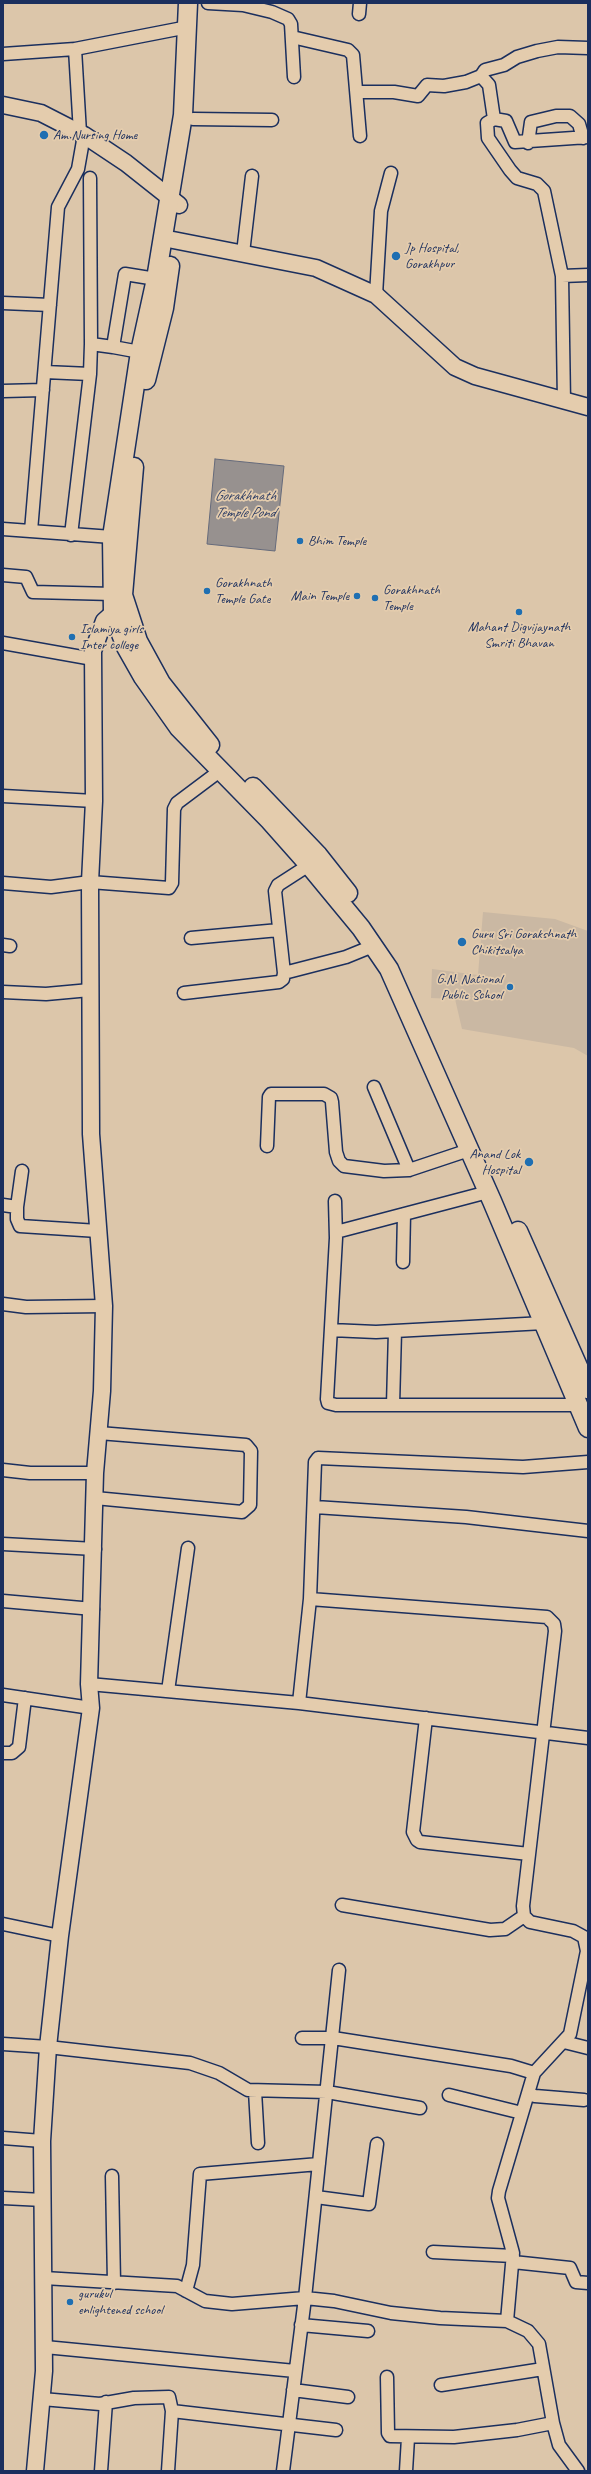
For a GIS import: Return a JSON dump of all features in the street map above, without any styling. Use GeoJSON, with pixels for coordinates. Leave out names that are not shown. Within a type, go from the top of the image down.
{"type":"FeatureCollection","features":[{"type":"Feature","properties":{"kind":"main road"},"geometry":{"type":"LineString","coordinates":[[188,3],[184,104],[173,240],[164,308],[141,402],[126,543],[123,595],[120,611],[126,647],[158,701],[179,728],[221,770],[309,865],[373,946],[389,969],[488,1192],[588,1428]]}},
{"type":"Feature","properties":{"kind":"main road"},"geometry":{"type":"LineString","coordinates":[[200,3],[193,119],[140,352],[112,537],[113,594],[120,611],[161,683],[206,741],[277,810],[318,855],[393,954],[588,1389]]}},
{"type":"Feature","properties":{"kind":"street"},"geometry":{"type":"LineString","coordinates":[[208,3],[243,5],[282,15],[291,24],[294,77]]}},
{"type":"Feature","properties":{"kind":"street"},"geometry":{"type":"LineString","coordinates":[[3,54],[75,49],[188,27]]}},
{"type":"Feature","properties":{"kind":"street"},"geometry":{"type":"LineString","coordinates":[[292,38],[348,50],[355,61],[354,70],[360,136]]}},
{"type":"Feature","properties":{"kind":"street"},"geometry":{"type":"LineString","coordinates":[[357,92],[394,92],[418,96],[427,85],[444,86],[466,82],[481,76],[485,70],[504,65],[517,57],[537,51],[558,47],[588,48]]}},
{"type":"Feature","properties":{"kind":"street"},"geometry":{"type":"LineString","coordinates":[[31,531],[58,207],[78,169],[82,134],[75,49]]}},
{"type":"Feature","properties":{"kind":"street"},"geometry":{"type":"LineString","coordinates":[[481,76],[489,85],[494,119]]}},
{"type":"Feature","properties":{"kind":"street"},"geometry":{"type":"LineString","coordinates":[[3,104],[41,113],[82,134],[175,202]]}},
{"type":"Feature","properties":{"kind":"street"},"geometry":{"type":"LineString","coordinates":[[528,142],[531,122],[556,116],[570,116],[579,124],[586,137],[528,142],[515,142],[506,121],[494,119],[487,123],[488,138],[510,170],[517,178],[536,184],[544,191],[562,276],[564,402]]}},
{"type":"Feature","properties":{"kind":"street"},"geometry":{"type":"LineString","coordinates":[[193,119],[272,120]]}},
{"type":"Feature","properties":{"kind":"street"},"geometry":{"type":"LineString","coordinates":[[376,295],[381,211],[391,173]]}},
{"type":"Feature","properties":{"kind":"street"},"geometry":{"type":"LineString","coordinates":[[242,253],[252,176]]}},
{"type":"Feature","properties":{"kind":"street"},"geometry":{"type":"LineString","coordinates":[[71,534],[90,374],[90,178]]}},
{"type":"Feature","properties":{"kind":"street"},"geometry":{"type":"LineString","coordinates":[[173,240],[316,268],[376,295],[455,367],[475,376],[564,402],[588,407]]}},
{"type":"Feature","properties":{"kind":"street"},"geometry":{"type":"LineString","coordinates":[[113,347],[125,274],[156,279]]}},
{"type":"Feature","properties":{"kind":"street"},"geometry":{"type":"LineString","coordinates":[[562,276],[588,275]]}},
{"type":"Feature","properties":{"kind":"street"},"geometry":{"type":"LineString","coordinates":[[3,304],[50,305]]}},
{"type":"Feature","properties":{"kind":"street"},"geometry":{"type":"LineString","coordinates":[[91,344],[140,352]]}},
{"type":"Feature","properties":{"kind":"street"},"geometry":{"type":"LineString","coordinates":[[45,372],[90,374]]}},
{"type":"Feature","properties":{"kind":"street"},"geometry":{"type":"LineString","coordinates":[[3,391],[43,390]]}},
{"type":"Feature","properties":{"kind":"street"},"geometry":{"type":"LineString","coordinates":[[3,529],[112,537]]}},
{"type":"Feature","properties":{"kind":"street"},"geometry":{"type":"LineString","coordinates":[[3,575],[26,577],[33,592],[113,594]]}},
{"type":"Feature","properties":{"kind":"street"},"geometry":{"type":"LineString","coordinates":[[35,2471],[45,2347],[42,2141],[48,2047],[60,1936],[91,1708],[90,1684],[95,1549],[95,1498],[104,1306],[91,1134],[90,882],[94,801],[93,650],[104,621],[120,611]]}},
{"type":"Feature","properties":{"kind":"street"},"geometry":{"type":"LineString","coordinates":[[3,643],[93,660]]}},
{"type":"Feature","properties":{"kind":"street"},"geometry":{"type":"LineString","coordinates":[[3,883],[51,887],[90,882],[168,888],[172,883],[174,809],[177,803],[221,770]]}},
{"type":"Feature","properties":{"kind":"street"},"geometry":{"type":"LineString","coordinates":[[3,796],[94,801]]}},
{"type":"Feature","properties":{"kind":"street"},"geometry":{"type":"LineString","coordinates":[[184,993],[279,982],[283,979],[284,973],[275,900],[278,885],[309,865]]}},
{"type":"Feature","properties":{"kind":"street"},"geometry":{"type":"LineString","coordinates":[[191,938],[278,930]]}},
{"type":"Feature","properties":{"kind":"street"},"geometry":{"type":"LineString","coordinates":[[284,973],[346,957],[373,946]]}},
{"type":"Feature","properties":{"kind":"street"},"geometry":{"type":"LineString","coordinates":[[3,992],[46,994],[90,990]]}},
{"type":"Feature","properties":{"kind":"street"},"geometry":{"type":"LineString","coordinates":[[374,1087],[409,1170]]}},
{"type":"Feature","properties":{"kind":"street"},"geometry":{"type":"LineString","coordinates":[[267,1146],[269,1097],[271,1094],[324,1094],[328,1096],[332,1102],[336,1152],[339,1161],[344,1166],[384,1171],[409,1170],[469,1150]]}},
{"type":"Feature","properties":{"kind":"street"},"geometry":{"type":"LineString","coordinates":[[22,1171],[17,1207],[18,1224],[25,1228],[98,1231]]}},
{"type":"Feature","properties":{"kind":"street"},"geometry":{"type":"LineString","coordinates":[[336,1232],[488,1192]]}},
{"type":"Feature","properties":{"kind":"street"},"geometry":{"type":"LineString","coordinates":[[335,1201],[336,1232],[328,1403],[336,1405],[578,1405]]}},
{"type":"Feature","properties":{"kind":"street"},"geometry":{"type":"LineString","coordinates":[[3,1205],[17,1207]]}},
{"type":"Feature","properties":{"kind":"street"},"geometry":{"type":"LineString","coordinates":[[403,1262],[404,1214]]}},
{"type":"Feature","properties":{"kind":"street"},"geometry":{"type":"LineString","coordinates":[[3,1304],[26,1307],[104,1306]]}},
{"type":"Feature","properties":{"kind":"street"},"geometry":{"type":"LineString","coordinates":[[331,1330],[395,1331],[544,1324]]}},
{"type":"Feature","properties":{"kind":"street"},"geometry":{"type":"LineString","coordinates":[[393,1405],[395,1331]]}},
{"type":"Feature","properties":{"kind":"street"},"geometry":{"type":"LineString","coordinates":[[95,1498],[242,1512],[250,1505],[251,1451],[246,1445],[98,1432]]}},
{"type":"Feature","properties":{"kind":"street"},"geometry":{"type":"LineString","coordinates":[[299,1703],[310,1599],[315,1507],[315,1462],[318,1458],[323,1456],[523,1467],[588,1462]]}},
{"type":"Feature","properties":{"kind":"street"},"geometry":{"type":"LineString","coordinates":[[3,1470],[30,1473],[96,1473]]}},
{"type":"Feature","properties":{"kind":"street"},"geometry":{"type":"LineString","coordinates":[[315,1507],[466,1517],[588,1531]]}},
{"type":"Feature","properties":{"kind":"street"},"geometry":{"type":"LineString","coordinates":[[3,1544],[95,1549]]}},
{"type":"Feature","properties":{"kind":"street"},"geometry":{"type":"LineString","coordinates":[[168,1691],[188,1548]]}},
{"type":"Feature","properties":{"kind":"street"},"geometry":{"type":"LineString","coordinates":[[310,1599],[547,1617],[554,1624],[555,1631],[544,1733],[523,1906],[524,1916],[530,1922],[574,1931],[584,1936],[587,1951],[570,2034],[534,2073],[499,2191],[498,2198],[512,2244],[513,2259],[507,2321]]}},
{"type":"Feature","properties":{"kind":"street"},"geometry":{"type":"LineString","coordinates":[[3,1601],[93,1609]]}},
{"type":"Feature","properties":{"kind":"street"},"geometry":{"type":"LineString","coordinates":[[90,1684],[299,1703],[588,1738]]}},
{"type":"Feature","properties":{"kind":"street"},"geometry":{"type":"LineString","coordinates":[[3,1695],[91,1708]]}},
{"type":"Feature","properties":{"kind":"street"},"geometry":{"type":"LineString","coordinates":[[3,1753],[12,1753],[19,1747],[25,1698]]}},
{"type":"Feature","properties":{"kind":"street"},"geometry":{"type":"LineString","coordinates":[[426,1718],[413,1832],[417,1840],[420,1842],[530,1854]]}},
{"type":"Feature","properties":{"kind":"street"},"geometry":{"type":"LineString","coordinates":[[342,1905],[490,1930],[504,1929],[524,1916]]}},
{"type":"Feature","properties":{"kind":"street"},"geometry":{"type":"LineString","coordinates":[[3,1924],[60,1936]]}},
{"type":"Feature","properties":{"kind":"street"},"geometry":{"type":"LineString","coordinates":[[283,2471],[305,2298],[339,1970]]}},
{"type":"Feature","properties":{"kind":"street"},"geometry":{"type":"LineString","coordinates":[[302,2038],[333,2038],[511,2066],[534,2073]]}},
{"type":"Feature","properties":{"kind":"street"},"geometry":{"type":"LineString","coordinates":[[564,2042],[588,2048]]}},
{"type":"Feature","properties":{"kind":"street"},"geometry":{"type":"LineString","coordinates":[[3,2044],[48,2047],[190,2063],[219,2073],[244,2089],[254,2091],[327,2092],[420,2108]]}},
{"type":"Feature","properties":{"kind":"street"},"geometry":{"type":"LineString","coordinates":[[254,2091],[258,2143]]}},
{"type":"Feature","properties":{"kind":"street"},"geometry":{"type":"LineString","coordinates":[[528,2094],[535,2096],[584,2100]]}},
{"type":"Feature","properties":{"kind":"street"},"geometry":{"type":"LineString","coordinates":[[449,2095],[522,2113]]}},
{"type":"Feature","properties":{"kind":"street"},"geometry":{"type":"LineString","coordinates":[[3,2138],[42,2141]]}},
{"type":"Feature","properties":{"kind":"street"},"geometry":{"type":"LineString","coordinates":[[316,2197],[369,2204],[377,2144]]}},
{"type":"Feature","properties":{"kind":"street"},"geometry":{"type":"LineString","coordinates":[[186,2291],[193,2265],[200,2174],[319,2164]]}},
{"type":"Feature","properties":{"kind":"street"},"geometry":{"type":"LineString","coordinates":[[112,2176],[114,2282]]}},
{"type":"Feature","properties":{"kind":"street"},"geometry":{"type":"LineString","coordinates":[[3,2198],[43,2200]]}},
{"type":"Feature","properties":{"kind":"street"},"geometry":{"type":"LineString","coordinates":[[433,2252],[513,2259],[570,2268],[576,2282],[588,2283]]}},
{"type":"Feature","properties":{"kind":"street"},"geometry":{"type":"LineString","coordinates":[[44,2278],[176,2286],[186,2291],[193,2297],[205,2301],[232,2304],[305,2298],[334,2301],[391,2313],[440,2318],[507,2321],[534,2337],[539,2344],[553,2423],[559,2445],[578,2471]]}},
{"type":"Feature","properties":{"kind":"street"},"geometry":{"type":"LineString","coordinates":[[301,2325],[368,2331]]}},
{"type":"Feature","properties":{"kind":"street"},"geometry":{"type":"LineString","coordinates":[[45,2347],[296,2371]]}},
{"type":"Feature","properties":{"kind":"street"},"geometry":{"type":"LineString","coordinates":[[441,2385],[543,2369]]}},
{"type":"Feature","properties":{"kind":"street"},"geometry":{"type":"LineString","coordinates":[[387,2377],[389,2435],[408,2438],[488,2434],[553,2423]]}},
{"type":"Feature","properties":{"kind":"street"},"geometry":{"type":"LineString","coordinates":[[293,2390],[348,2397]]}},
{"type":"Feature","properties":{"kind":"street"},"geometry":{"type":"LineString","coordinates":[[42,2399],[106,2402],[167,2396],[171,2399],[172,2411],[168,2471]]}},
{"type":"Feature","properties":{"kind":"street"},"geometry":{"type":"LineString","coordinates":[[101,2471],[106,2402]]}},
{"type":"Feature","properties":{"kind":"street"},"geometry":{"type":"LineString","coordinates":[[172,2411],[289,2423],[336,2430]]}},
{"type":"Feature","properties":{"kind":"street"},"geometry":{"type":"LineString","coordinates":[[406,2471],[408,2438]]}},
{"type":"Feature","properties":{"kind":"shaded area","name":"G.N. National Public School"},"geometry":{"type":"Polygon","coordinates":[[[483,912],[555,919],[588,931],[588,1056],[574,1048],[462,1029],[455,999],[431,998],[432,969],[478,975],[483,912]]]}},
{"type":"Feature","properties":{"kind":"water","name":"Gorakhnath Temple Pond"},"geometry":{"type":"Polygon","coordinates":[[[215,459],[284,466],[275,551],[207,544],[215,459]]]}},
{"type":"Feature","properties":{"kind":"place","name":"Am Nursing Home"},"geometry":{"type":"Point","coordinates":[44,135]}},
{"type":"Feature","properties":{"kind":"place","name":"Jp Hospital, Gorakhpur"},"geometry":{"type":"Point","coordinates":[396,256]}},
{"type":"Feature","properties":{"kind":"place","name":"Bhim Temple"},"geometry":{"type":"Point","coordinates":[300,541]}},
{"type":"Feature","properties":{"kind":"place","name":"Gorakhnath Temple Gate"},"geometry":{"type":"Point","coordinates":[207,591]}},
{"type":"Feature","properties":{"kind":"place","name":"Main Temple"},"geometry":{"type":"Point","coordinates":[357,596]}},
{"type":"Feature","properties":{"kind":"place","name":"Gorakhnath Temple"},"geometry":{"type":"Point","coordinates":[375,598]}},
{"type":"Feature","properties":{"kind":"place","name":"Mahant Digvijaynath Smriti Bhavan"},"geometry":{"type":"Point","coordinates":[519,612]}},
{"type":"Feature","properties":{"kind":"place","name":"Islamiya girls Inter college"},"geometry":{"type":"Point","coordinates":[72,637]}},
{"type":"Feature","properties":{"kind":"place","name":"Guru Sri Gorakshnath Chikitsalya"},"geometry":{"type":"Point","coordinates":[462,942]}},
{"type":"Feature","properties":{"kind":"place","name":"G.N. National Public School"},"geometry":{"type":"Point","coordinates":[510,987]}},
{"type":"Feature","properties":{"kind":"place","name":"Anand Lok Hospital"},"geometry":{"type":"Point","coordinates":[529,1162]}},
{"type":"Feature","properties":{"kind":"place","name":"gurukul enlightened school"},"geometry":{"type":"Point","coordinates":[70,2302]}}]}
